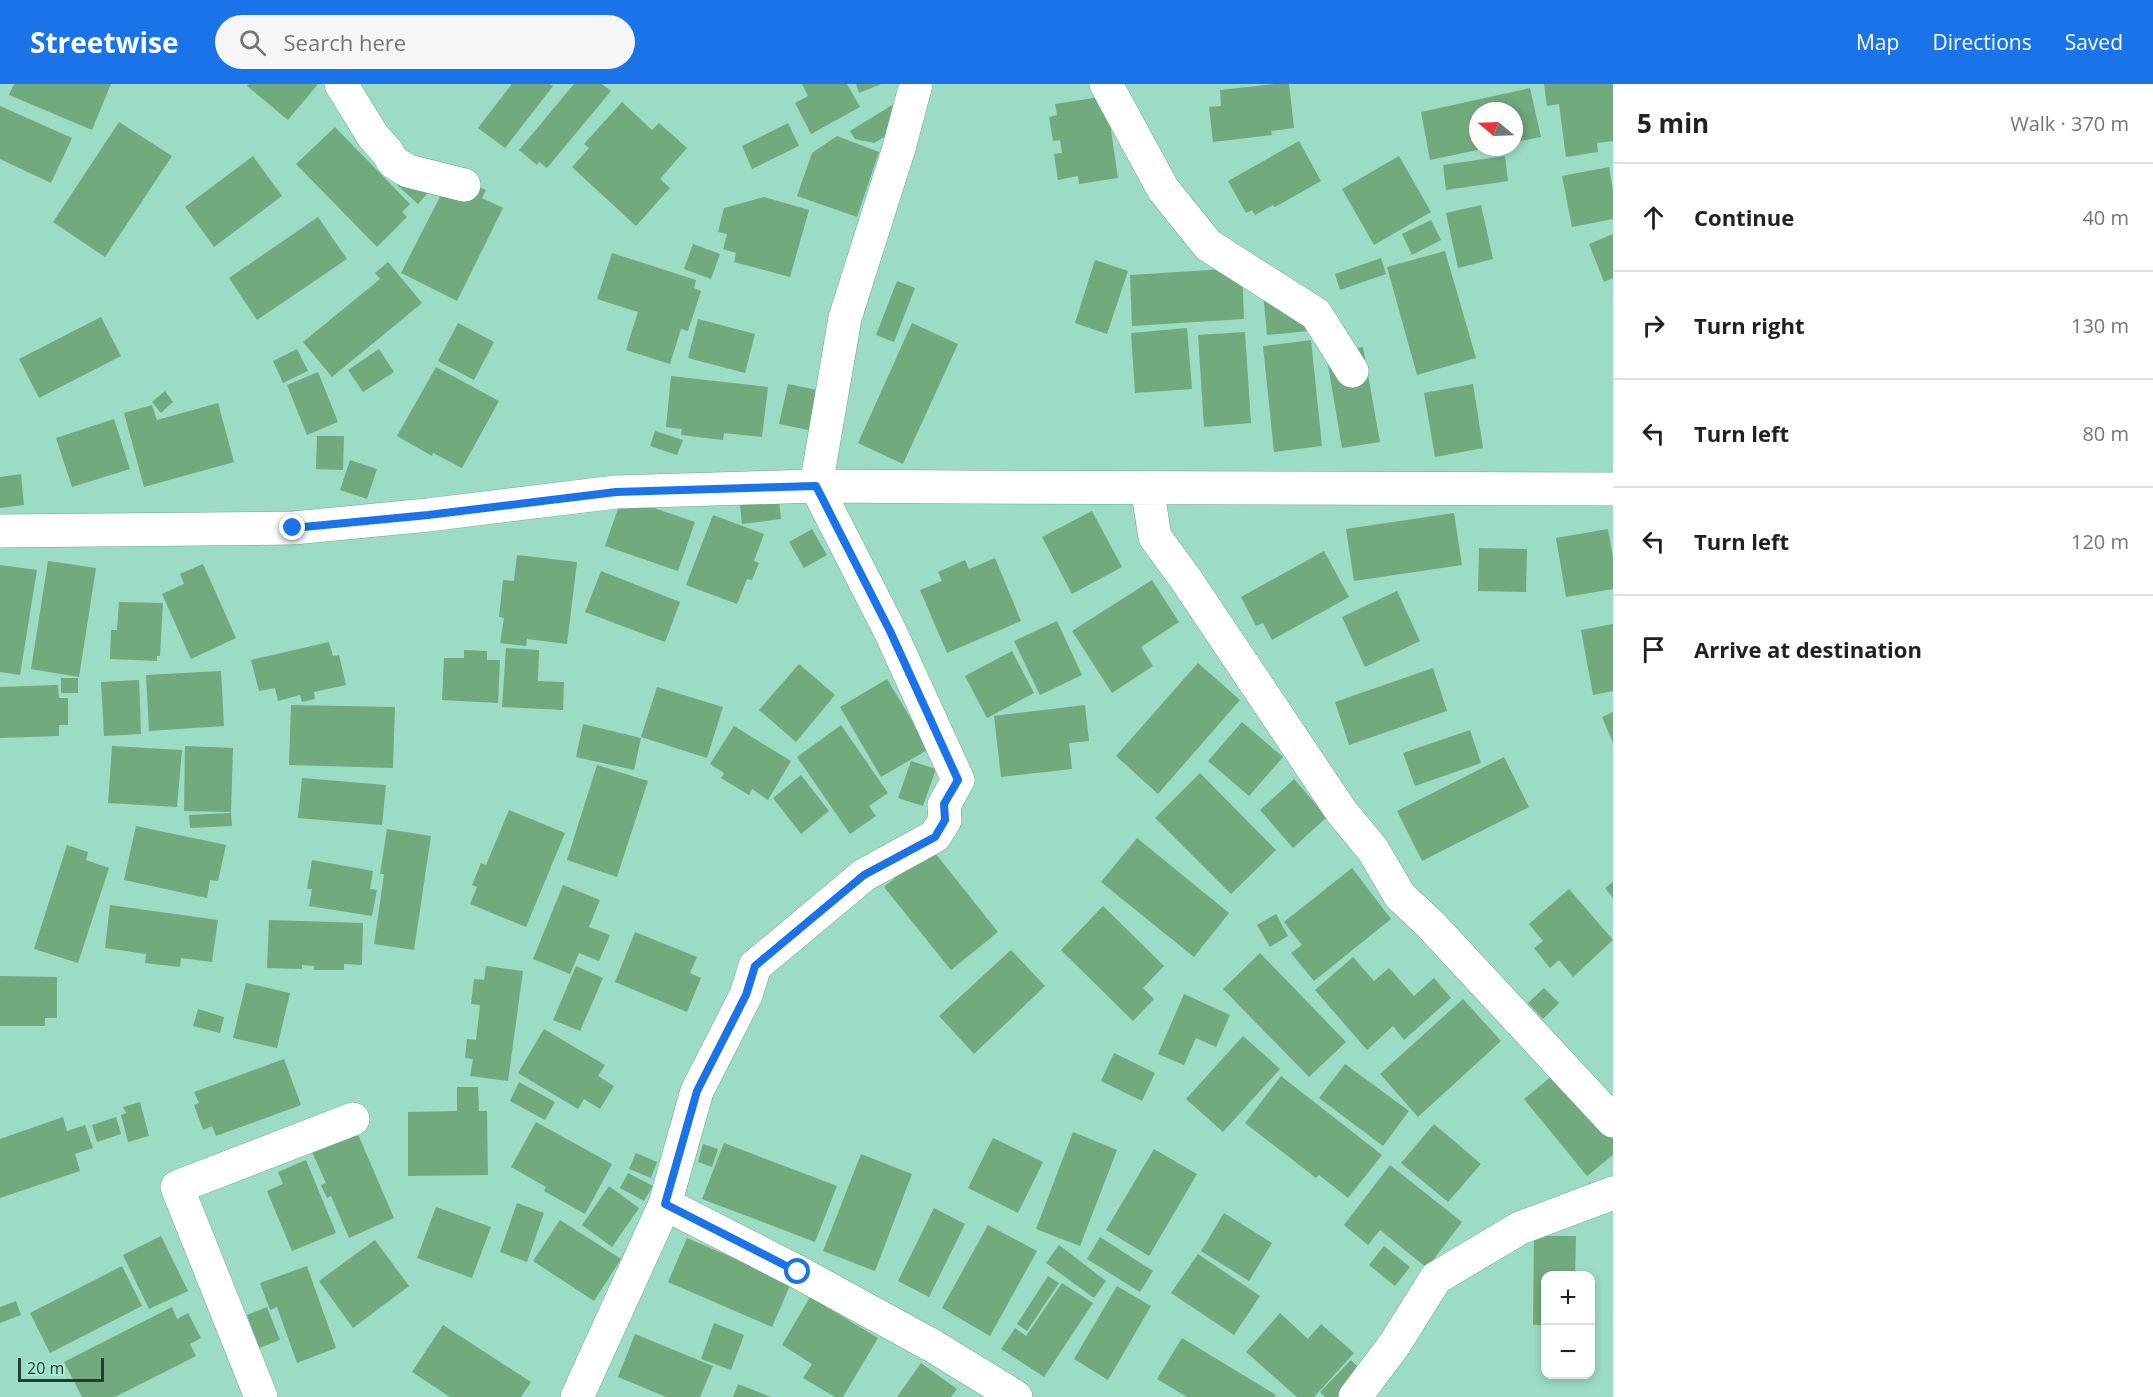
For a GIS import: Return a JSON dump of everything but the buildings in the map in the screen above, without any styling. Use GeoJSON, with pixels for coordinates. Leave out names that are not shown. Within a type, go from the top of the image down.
{"type":"FeatureCollection","features":[{"type":"Feature","properties":{"kind":"street"},"geometry":{"type":"LineString","coordinates":[[341,84],[373,136],[393,162],[408,171],[464,185]]}},
{"type":"Feature","properties":{"kind":"street"},"geometry":{"type":"LineString","coordinates":[[577,1397],[665,1204],[697,1091],[746,995],[755,966],[864,875],[935,837],[945,820],[944,804],[958,780],[890,631],[816,486],[845,318],[899,148],[916,84]]}},
{"type":"Feature","properties":{"kind":"street"},"geometry":{"type":"LineString","coordinates":[[1106,84],[1163,189],[1208,245],[1316,314],[1352,371]]}},
{"type":"Feature","properties":{"kind":"street"},"geometry":{"type":"LineString","coordinates":[[0,531],[293,528],[428,515],[616,492],[816,486],[1613,489]]}},
{"type":"Feature","properties":{"kind":"street"},"geometry":{"type":"LineString","coordinates":[[1147,487],[1155,537],[1341,811],[1374,850],[1400,896],[1430,924],[1613,1120]]}},
{"type":"Feature","properties":{"kind":"street"},"geometry":{"type":"LineString","coordinates":[[261,1397],[177,1187],[353,1119]]}},
{"type":"Feature","properties":{"kind":"street"},"geometry":{"type":"LineString","coordinates":[[1355,1397],[1394,1345],[1436,1278],[1520,1228],[1613,1193]]}},
{"type":"Feature","properties":{"kind":"street"},"geometry":{"type":"LineString","coordinates":[[665,1204],[912,1334],[1016,1397]]}},
{"type":"Feature","properties":{"kind":"route"},"geometry":{"type":"LineString","coordinates":[[293,528],[428,515],[616,492],[816,486],[890,631],[958,780],[944,804],[945,820],[935,837],[864,875],[755,966],[746,995],[697,1091],[665,1204],[798,1272]]}}]}
